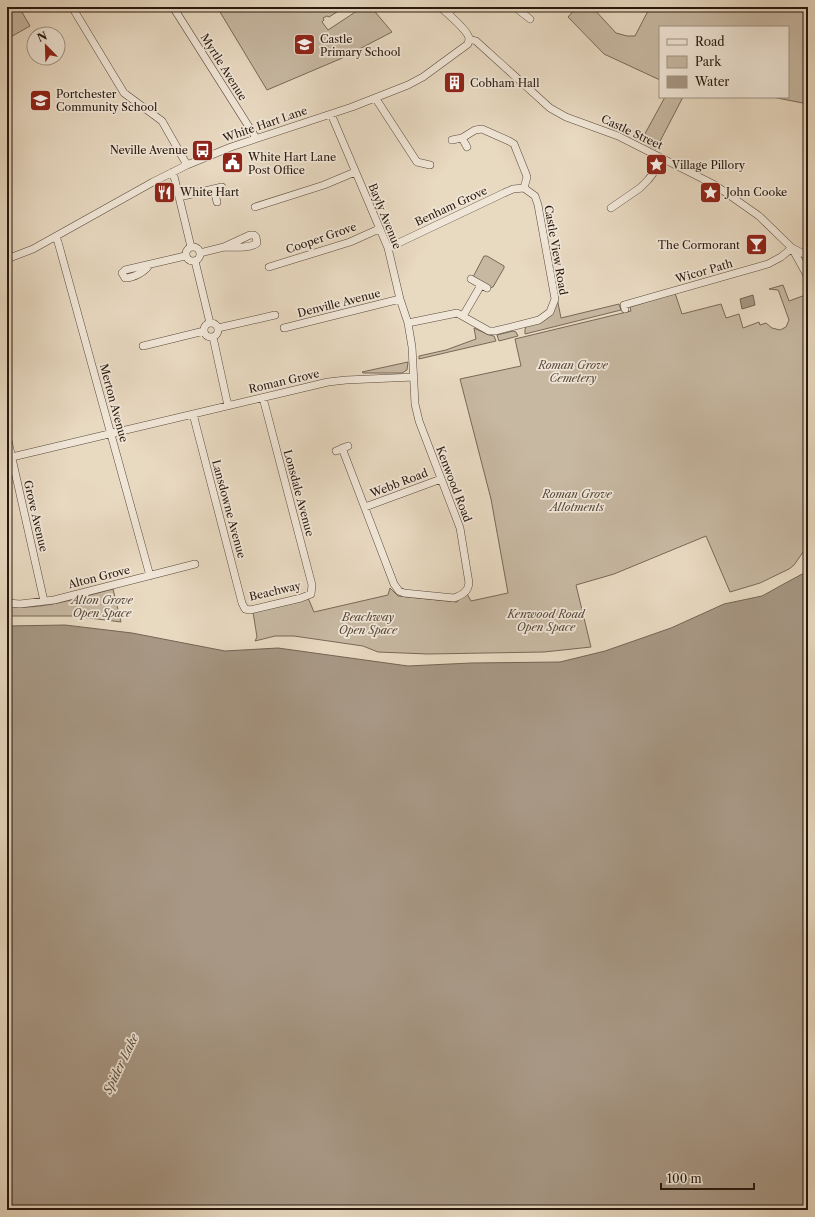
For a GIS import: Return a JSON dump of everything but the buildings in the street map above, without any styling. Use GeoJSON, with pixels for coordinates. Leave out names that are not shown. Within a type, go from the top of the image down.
{"type":"FeatureCollection","features":[{"type":"Feature","properties":{"kind":"street"},"geometry":{"type":"LineString","coordinates":[[72,7],[124,93],[162,121],[188,165]]}},
{"type":"Feature","properties":{"kind":"street","name":"Myrtle Avenue"},"geometry":{"type":"LineString","coordinates":[[173,7],[256,138]]}},
{"type":"Feature","properties":{"kind":"street"},"geometry":{"type":"LineString","coordinates":[[440,7],[467,33],[469,39]]}},
{"type":"Feature","properties":{"kind":"street"},"geometry":{"type":"LineString","coordinates":[[448,14],[454,7]]}},
{"type":"Feature","properties":{"kind":"street"},"geometry":{"type":"LineString","coordinates":[[514,7],[530,19]]}},
{"type":"Feature","properties":{"kind":"street","name":"White Hart Lane"},"geometry":{"type":"LineString","coordinates":[[7,259],[34,249],[134,193],[188,165],[256,138],[376,99],[408,85],[423,77],[468,44],[469,39]]}},
{"type":"Feature","properties":{"kind":"street","name":"Castle Street"},"geometry":{"type":"LineString","coordinates":[[469,39],[476,41],[544,104],[556,112],[618,136],[704,179],[759,216],[792,248],[808,256]]}},
{"type":"Feature","properties":{"kind":"street"},"geometry":{"type":"LineString","coordinates":[[376,99],[417,162],[430,165]]}},
{"type":"Feature","properties":{"kind":"street","name":"Bayly Avenue"},"geometry":{"type":"LineString","coordinates":[[331,114],[388,248],[400,299],[408,323],[412,347],[414,377]]}},
{"type":"Feature","properties":{"kind":"street"},"geometry":{"type":"LineString","coordinates":[[452,140],[462,138],[475,130],[482,129],[509,140],[514,144],[527,177],[524,188]]}},
{"type":"Feature","properties":{"kind":"street"},"geometry":{"type":"LineString","coordinates":[[462,138],[467,147]]}},
{"type":"Feature","properties":{"kind":"street"},"geometry":{"type":"LineString","coordinates":[[611,208],[645,184],[664,159]]}},
{"type":"Feature","properties":{"kind":"street"},"geometry":{"type":"LineString","coordinates":[[173,172],[191,247]]}},
{"type":"Feature","properties":{"kind":"street"},"geometry":{"type":"LineString","coordinates":[[255,207],[324,185],[355,172]]}},
{"type":"Feature","properties":{"kind":"street"},"geometry":{"type":"LineString","coordinates":[[179,197],[222,188]]}},
{"type":"Feature","properties":{"kind":"street","name":"Benham Grove"},"geometry":{"type":"LineString","coordinates":[[388,248],[504,193],[514,189],[524,188]]}},
{"type":"Feature","properties":{"kind":"street","name":"Castle View Road"},"geometry":{"type":"LineString","coordinates":[[408,323],[454,313],[463,316],[489,331],[495,331],[539,320],[550,312],[555,299],[538,205],[535,196],[524,188]]}},
{"type":"Feature","properties":{"kind":"street"},"geometry":{"type":"LineString","coordinates":[[214,190],[217,202]]}},
{"type":"Feature","properties":{"kind":"street","name":"Cooper Grove"},"geometry":{"type":"LineString","coordinates":[[269,267],[350,242],[379,229]]}},
{"type":"Feature","properties":{"kind":"street","name":"Merton Avenue"},"geometry":{"type":"LineString","coordinates":[[56,237],[150,576]]}},
{"type":"Feature","properties":{"kind":"street"},"geometry":{"type":"LineString","coordinates":[[185,256],[186,250],[191,247],[196,248],[200,253]]}},
{"type":"Feature","properties":{"kind":"street"},"geometry":{"type":"LineString","coordinates":[[200,253],[224,247]]}},
{"type":"Feature","properties":{"kind":"street"},"geometry":{"type":"LineString","coordinates":[[792,248],[808,277]]}},
{"type":"Feature","properties":{"kind":"street","name":"Wicor Path"},"geometry":{"type":"LineString","coordinates":[[625,309],[624,305],[768,264],[781,257],[792,248]]}},
{"type":"Feature","properties":{"kind":"street"},"geometry":{"type":"LineString","coordinates":[[195,261],[199,258],[200,253]]}},
{"type":"Feature","properties":{"kind":"street"},"geometry":{"type":"LineString","coordinates":[[185,256],[190,261],[195,261]]}},
{"type":"Feature","properties":{"kind":"street"},"geometry":{"type":"LineString","coordinates":[[149,265],[185,256]]}},
{"type":"Feature","properties":{"kind":"street"},"geometry":{"type":"LineString","coordinates":[[195,261],[210,323]]}},
{"type":"Feature","properties":{"kind":"street"},"geometry":{"type":"LineString","coordinates":[[463,316],[484,287],[471,279]]}},
{"type":"Feature","properties":{"kind":"street","name":"Denville Avenue"},"geometry":{"type":"LineString","coordinates":[[284,328],[400,299]]}},
{"type":"Feature","properties":{"kind":"street"},"geometry":{"type":"LineString","coordinates":[[218,328],[275,315]]}},
{"type":"Feature","properties":{"kind":"street"},"geometry":{"type":"LineString","coordinates":[[204,331],[205,326],[210,323],[215,324],[218,328]]}},
{"type":"Feature","properties":{"kind":"street"},"geometry":{"type":"LineString","coordinates":[[204,331],[207,336],[213,337],[218,333],[218,328]]}},
{"type":"Feature","properties":{"kind":"street"},"geometry":{"type":"LineString","coordinates":[[143,346],[204,331]]}},
{"type":"Feature","properties":{"kind":"street"},"geometry":{"type":"LineString","coordinates":[[213,337],[228,406]]}},
{"type":"Feature","properties":{"kind":"street","name":"Roman Grove"},"geometry":{"type":"LineString","coordinates":[[12,457],[328,382],[414,377]]}},
{"type":"Feature","properties":{"kind":"street","name":"Kenwood Road"},"geometry":{"type":"LineString","coordinates":[[342,448],[394,584],[399,591],[404,593],[454,598],[466,592],[469,583],[460,528],[418,421],[415,404],[414,377]]}},
{"type":"Feature","properties":{"kind":"street","name":"Lonsdale Avenue"},"geometry":{"type":"LineString","coordinates":[[263,398],[312,585],[311,594]]}},
{"type":"Feature","properties":{"kind":"street","name":"Lansdowne Avenue"},"geometry":{"type":"LineString","coordinates":[[193,414],[242,603],[245,609]]}},
{"type":"Feature","properties":{"kind":"street","name":"Grove Avenue"},"geometry":{"type":"LineString","coordinates":[[7,436],[44,601]]}},
{"type":"Feature","properties":{"kind":"street","name":"Webb Road"},"geometry":{"type":"LineString","coordinates":[[365,508],[441,479]]}},
{"type":"Feature","properties":{"kind":"street","name":"Alton Grove"},"geometry":{"type":"LineString","coordinates":[[7,603],[20,604],[44,601],[195,564]]}},
{"type":"Feature","properties":{"kind":"street","name":"Beachway"},"geometry":{"type":"LineString","coordinates":[[245,609],[250,610],[301,598],[311,594]]}},
{"type":"Feature","properties":{"kind":"green space"},"geometry":{"type":"Polygon","coordinates":[[[7,7],[19,7],[30,26],[26,26],[26,28],[7,39],[7,7]]]}},
{"type":"Feature","properties":{"kind":"green space","name":"Castle Primary School"},"geometry":{"type":"Polygon","coordinates":[[[217,7],[331,7],[333,10],[338,7],[340,10],[329,17],[327,16],[323,18],[324,20],[322,22],[328,30],[363,7],[371,7],[392,32],[340,59],[267,90],[217,7]]]}},
{"type":"Feature","properties":{"kind":"green space"},"geometry":{"type":"Polygon","coordinates":[[[577,7],[592,7],[616,33],[627,36],[635,36],[650,7],[808,7],[808,104],[777,98],[789,98],[789,26],[659,26],[659,80],[604,54],[568,17],[577,7]]]}},
{"type":"Feature","properties":{"kind":"green space"},"geometry":{"type":"Polygon","coordinates":[[[664,98],[682,98],[656,149],[641,141],[664,98]]]}},
{"type":"Feature","properties":{"kind":"green space"},"geometry":{"type":"Polygon","coordinates":[[[484,256],[487,256],[504,266],[493,287],[489,288],[473,277],[484,256]]]}},
{"type":"Feature","properties":{"kind":"green space"},"geometry":{"type":"Polygon","coordinates":[[[783,285],[789,301],[808,294],[808,545],[794,565],[789,569],[760,583],[730,592],[706,536],[614,574],[576,585],[591,647],[544,652],[428,654],[378,652],[363,646],[294,636],[275,636],[255,641],[257,637],[253,612],[308,598],[314,612],[388,595],[390,588],[398,596],[457,602],[466,592],[471,601],[508,593],[491,499],[460,379],[521,366],[515,339],[631,311],[630,307],[675,293],[682,314],[721,304],[726,318],[739,314],[743,328],[759,322],[760,325],[766,323],[772,328],[780,330],[786,327],[789,320],[778,290],[769,289],[783,285]]]}},
{"type":"Feature","properties":{"kind":"green space"},"geometry":{"type":"Polygon","coordinates":[[[557,298],[561,318],[619,304],[621,310],[525,334],[525,329],[527,326],[545,320],[557,298]]]}},
{"type":"Feature","properties":{"kind":"green space"},"geometry":{"type":"Polygon","coordinates":[[[474,328],[494,336],[496,341],[419,359],[419,356],[446,350],[476,339],[474,328]]]}},
{"type":"Feature","properties":{"kind":"green space"},"geometry":{"type":"Polygon","coordinates":[[[513,331],[516,332],[518,336],[499,341],[497,335],[513,331]]]}},
{"type":"Feature","properties":{"kind":"green space"},"geometry":{"type":"Polygon","coordinates":[[[408,362],[407,370],[402,373],[362,372],[408,362]]]}},
{"type":"Feature","properties":{"kind":"green space","name":"Alton Grove Open Space"},"geometry":{"type":"Polygon","coordinates":[[[113,589],[121,622],[74,616],[7,616],[7,605],[31,607],[59,603],[113,589]]]}},
{"type":"Feature","properties":{"kind":"water"},"geometry":{"type":"Polygon","coordinates":[[[753,295],[755,305],[742,309],[740,299],[753,295]]]}},
{"type":"Feature","properties":{"kind":"water","name":"Spider Lake"},"geometry":{"type":"Polygon","coordinates":[[[808,571],[808,1210],[7,1210],[7,626],[65,625],[132,633],[225,651],[278,648],[408,666],[471,663],[560,662],[605,651],[671,628],[724,604],[762,596],[808,571]]]}},
{"type":"Feature","properties":{"kind":"place","name":"Castle Primary School"},"geometry":{"type":"Point","coordinates":[304,45]}},
{"type":"Feature","properties":{"kind":"place","name":"Cobham Hall"},"geometry":{"type":"Point","coordinates":[454,83]}},
{"type":"Feature","properties":{"kind":"place","name":"Portchester Community School"},"geometry":{"type":"Point","coordinates":[41,100]}},
{"type":"Feature","properties":{"kind":"place","name":"Neville Avenue"},"geometry":{"type":"Point","coordinates":[203,150]}},
{"type":"Feature","properties":{"kind":"place","name":"White Hart Lane Post Office"},"geometry":{"type":"Point","coordinates":[232,163]}},
{"type":"Feature","properties":{"kind":"place","name":"Village Pillory"},"geometry":{"type":"Point","coordinates":[657,165]}},
{"type":"Feature","properties":{"kind":"place","name":"White Hart"},"geometry":{"type":"Point","coordinates":[164,192]}},
{"type":"Feature","properties":{"kind":"place","name":"John Cooke"},"geometry":{"type":"Point","coordinates":[711,192]}},
{"type":"Feature","properties":{"kind":"place","name":"The Cormorant"},"geometry":{"type":"Point","coordinates":[756,245]}},
{"type":"Feature","properties":{"kind":"park label","name":"Roman Grove Cemetery"},"geometry":{"type":"Point","coordinates":[573,371]}},
{"type":"Feature","properties":{"kind":"park label","name":"Roman Grove Allotments"},"geometry":{"type":"Point","coordinates":[577,500]}},
{"type":"Feature","properties":{"kind":"park label","name":"Kenwood Road Open Space"},"geometry":{"type":"Point","coordinates":[546,620]}},
{"type":"Feature","properties":{"kind":"park label","name":"Beachway Open Space"},"geometry":{"type":"Point","coordinates":[368,623]}}]}
